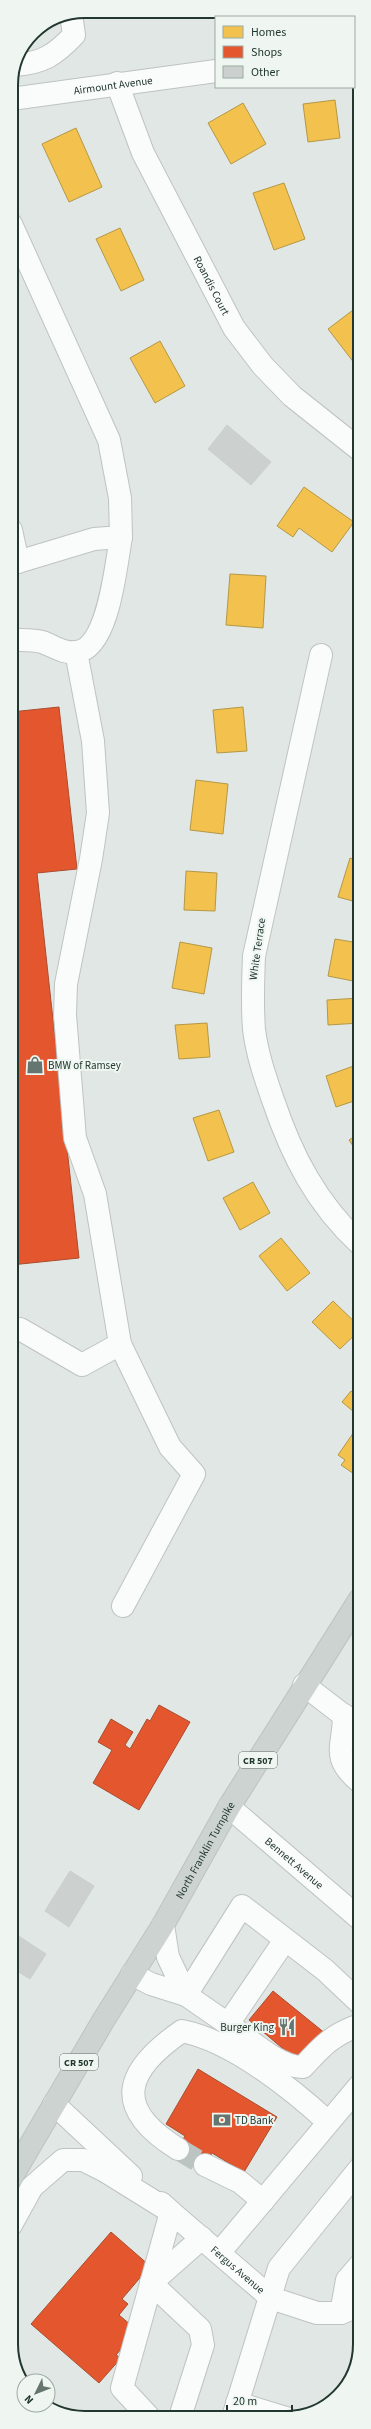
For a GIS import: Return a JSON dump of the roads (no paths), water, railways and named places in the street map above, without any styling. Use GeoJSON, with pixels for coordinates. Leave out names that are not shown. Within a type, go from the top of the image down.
{"type":"FeatureCollection","features":[{"type":"Feature","properties":{"kind":"main road","name":"North Franklin Turnpike"},"geometry":{"type":"LineString","coordinates":[[54,2104],[163,1925],[229,1806],[304,1685],[353,1617]]}},
{"type":"Feature","properties":{"kind":"main road","name":"CR 507"},"geometry":{"type":"LineString","coordinates":[[18,2166],[54,2104]]}},
{"type":"Feature","properties":{"kind":"street"},"geometry":{"type":"LineString","coordinates":[[21,65],[34,64],[57,53],[74,35],[72,19]]}},
{"type":"Feature","properties":{"kind":"street","name":"Airmount Avenue"},"geometry":{"type":"LineString","coordinates":[[18,98],[117,83],[215,71]]}},
{"type":"Feature","properties":{"kind":"street","name":"Roandis Court"},"geometry":{"type":"LineString","coordinates":[[117,83],[143,152],[234,328],[263,366],[292,396],[353,444]]}},
{"type":"Feature","properties":{"kind":"street"},"geometry":{"type":"LineString","coordinates":[[18,239],[109,440],[120,498],[121,537],[113,585],[99,635],[88,649],[76,652],[60,651],[41,642],[18,640]]}},
{"type":"Feature","properties":{"kind":"street"},"geometry":{"type":"LineString","coordinates":[[18,562],[94,539],[121,537]]}},
{"type":"Feature","properties":{"kind":"street"},"geometry":{"type":"LineString","coordinates":[[76,652],[93,741],[98,813],[91,859],[66,984],[65,1015],[75,1138],[95,1194],[120,1344],[170,1447],[194,1474],[123,1606]]}},
{"type":"Feature","properties":{"kind":"street","name":"White Terrace"},"geometry":{"type":"LineString","coordinates":[[321,655],[254,956],[252,994],[254,1031],[263,1072],[292,1152],[310,1184],[340,1226],[353,1238]]}},
{"type":"Feature","properties":{"kind":"street"},"geometry":{"type":"LineString","coordinates":[[18,1330],[82,1365],[120,1344]]}},
{"type":"Feature","properties":{"kind":"street"},"geometry":{"type":"LineString","coordinates":[[304,1685],[352,1722],[339,1750],[346,1771],[353,1776]]}},
{"type":"Feature","properties":{"kind":"street","name":"Bennett Avenue"},"geometry":{"type":"LineString","coordinates":[[229,1806],[353,1913]]}},
{"type":"Feature","properties":{"kind":"street"},"geometry":{"type":"LineString","coordinates":[[186,1995],[242,1906],[325,1970],[353,1996]]}},
{"type":"Feature","properties":{"kind":"street"},"geometry":{"type":"LineString","coordinates":[[163,1925],[168,1957],[186,1995]]}},
{"type":"Feature","properties":{"kind":"street"},"geometry":{"type":"LineString","coordinates":[[228,2024],[285,1940]]}},
{"type":"Feature","properties":{"kind":"street"},"geometry":{"type":"LineString","coordinates":[[132,1974],[151,1984],[186,1995],[278,2060],[292,2068],[302,2067],[326,2042],[342,2031],[353,2027]]}},
{"type":"Feature","properties":{"kind":"street"},"geometry":{"type":"LineString","coordinates":[[178,2149],[155,2135],[137,2113],[131,2093],[139,2071],[158,2048],[182,2031],[203,2035],[225,2047],[277,2080],[328,2122]]}},
{"type":"Feature","properties":{"kind":"street"},"geometry":{"type":"LineString","coordinates":[[220,2253],[353,2093]]}},
{"type":"Feature","properties":{"kind":"street","name":"Fergus Avenue"},"geometry":{"type":"LineString","coordinates":[[54,2104],[171,2212],[270,2298],[317,2313],[350,2309]]}},
{"type":"Feature","properties":{"kind":"street","name":"Fergus Avenue"},"geometry":{"type":"LineString","coordinates":[[18,2212],[32,2187],[63,2160],[83,2160],[105,2171],[171,2212]]}},
{"type":"Feature","properties":{"kind":"street"},"geometry":{"type":"LineString","coordinates":[[205,2165],[240,2182],[263,2201]]}},
{"type":"Feature","properties":{"kind":"street"},"geometry":{"type":"LineString","coordinates":[[235,2410],[279,2268],[353,2177]]}},
{"type":"Feature","properties":{"kind":"street"},"geometry":{"type":"LineString","coordinates":[[143,2411],[122,2388],[171,2212]]}},
{"type":"Feature","properties":{"kind":"street"},"geometry":{"type":"LineString","coordinates":[[151,2282],[202,2238]]}},
{"type":"Feature","properties":{"kind":"street"},"geometry":{"type":"LineString","coordinates":[[350,2309],[347,2280],[353,2273]]}},
{"type":"Feature","properties":{"kind":"street"},"geometry":{"type":"LineString","coordinates":[[151,2282],[200,2329],[203,2345],[182,2411]]}},
{"type":"Feature","properties":{"kind":"tunnel"},"geometry":{"type":"LineString","coordinates":[[178,2149],[205,2165]]}},
{"type":"Feature","properties":{"kind":"place","name":"BMW of Ramsey"},"geometry":{"type":"Point","coordinates":[35,1065]}},
{"type":"Feature","properties":{"kind":"place","name":"Burger King"},"geometry":{"type":"Point","coordinates":[287,2027]}},
{"type":"Feature","properties":{"kind":"place","name":"TD Bank"},"geometry":{"type":"Point","coordinates":[222,2120]}}]}
